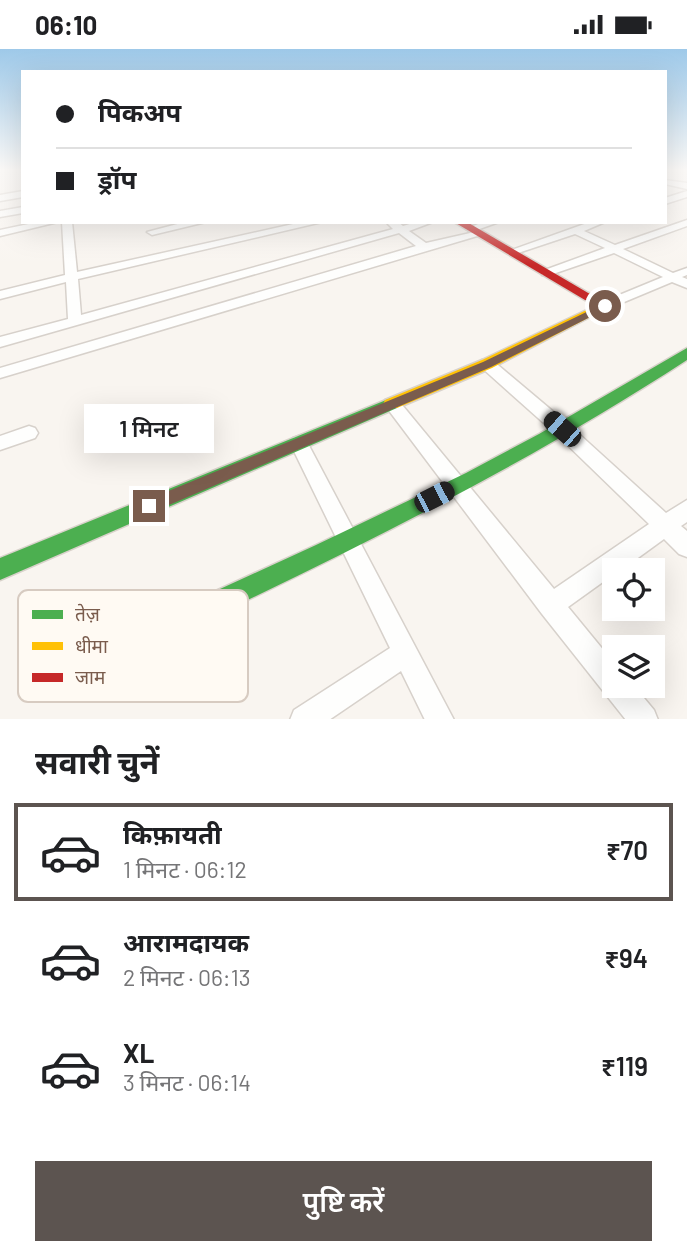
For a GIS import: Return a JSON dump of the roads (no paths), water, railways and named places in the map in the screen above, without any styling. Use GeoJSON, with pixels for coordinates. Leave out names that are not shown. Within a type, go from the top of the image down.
{"type":"FeatureCollection","features":[{"type":"Feature","properties":{"kind":"street"},"geometry":{"type":"LineString","coordinates":[[0,214],[21,210]]}},
{"type":"Feature","properties":{"kind":"street"},"geometry":{"type":"LineString","coordinates":[[546,273],[687,223]]}},
{"type":"Feature","properties":{"kind":"street"},"geometry":{"type":"LineString","coordinates":[[0,233],[43,224]]}},
{"type":"Feature","properties":{"kind":"street"},"geometry":{"type":"LineString","coordinates":[[67,224],[75,321]]}},
{"type":"Feature","properties":{"kind":"street"},"geometry":{"type":"LineString","coordinates":[[162,255],[150,227],[181,224]]}},
{"type":"Feature","properties":{"kind":"street"},"geometry":{"type":"LineString","coordinates":[[256,224],[264,235]]}},
{"type":"Feature","properties":{"kind":"street"},"geometry":{"type":"LineString","coordinates":[[0,295],[162,255],[309,224]]}},
{"type":"Feature","properties":{"kind":"street"},"geometry":{"type":"LineString","coordinates":[[511,252],[594,224]]}},
{"type":"Feature","properties":{"kind":"street"},"geometry":{"type":"LineString","coordinates":[[0,342],[396,226],[424,247]]}},
{"type":"Feature","properties":{"kind":"street"},"geometry":{"type":"LineString","coordinates":[[0,373],[424,247],[469,228],[605,306]]}},
{"type":"Feature","properties":{"kind":"street"},"geometry":{"type":"LineString","coordinates":[[576,230],[687,284]]}},
{"type":"Feature","properties":{"kind":"street"},"geometry":{"type":"LineString","coordinates":[[0,569],[487,364],[605,306],[687,271]]}},
{"type":"Feature","properties":{"kind":"street"},"geometry":{"type":"LineString","coordinates":[[242,590],[456,486],[636,387],[687,353]]}},
{"type":"Feature","properties":{"kind":"street"},"geometry":{"type":"LineString","coordinates":[[487,364],[562,429],[687,546]]}},
{"type":"Feature","properties":{"kind":"street"},"geometry":{"type":"LineString","coordinates":[[392,404],[602,669]]}},
{"type":"Feature","properties":{"kind":"street"},"geometry":{"type":"LineString","coordinates":[[0,443],[29,433]]}},
{"type":"Feature","properties":{"kind":"street"},"geometry":{"type":"LineString","coordinates":[[299,443],[440,719]]}},
{"type":"Feature","properties":{"kind":"street"},"geometry":{"type":"LineString","coordinates":[[550,606],[687,510]]}},
{"type":"Feature","properties":{"kind":"street"},"geometry":{"type":"LineString","coordinates":[[304,719],[406,652]]}},
{"type":"Feature","properties":{"kind":"street"},"geometry":{"type":"LineString","coordinates":[[626,698],[644,719]]}}]}
